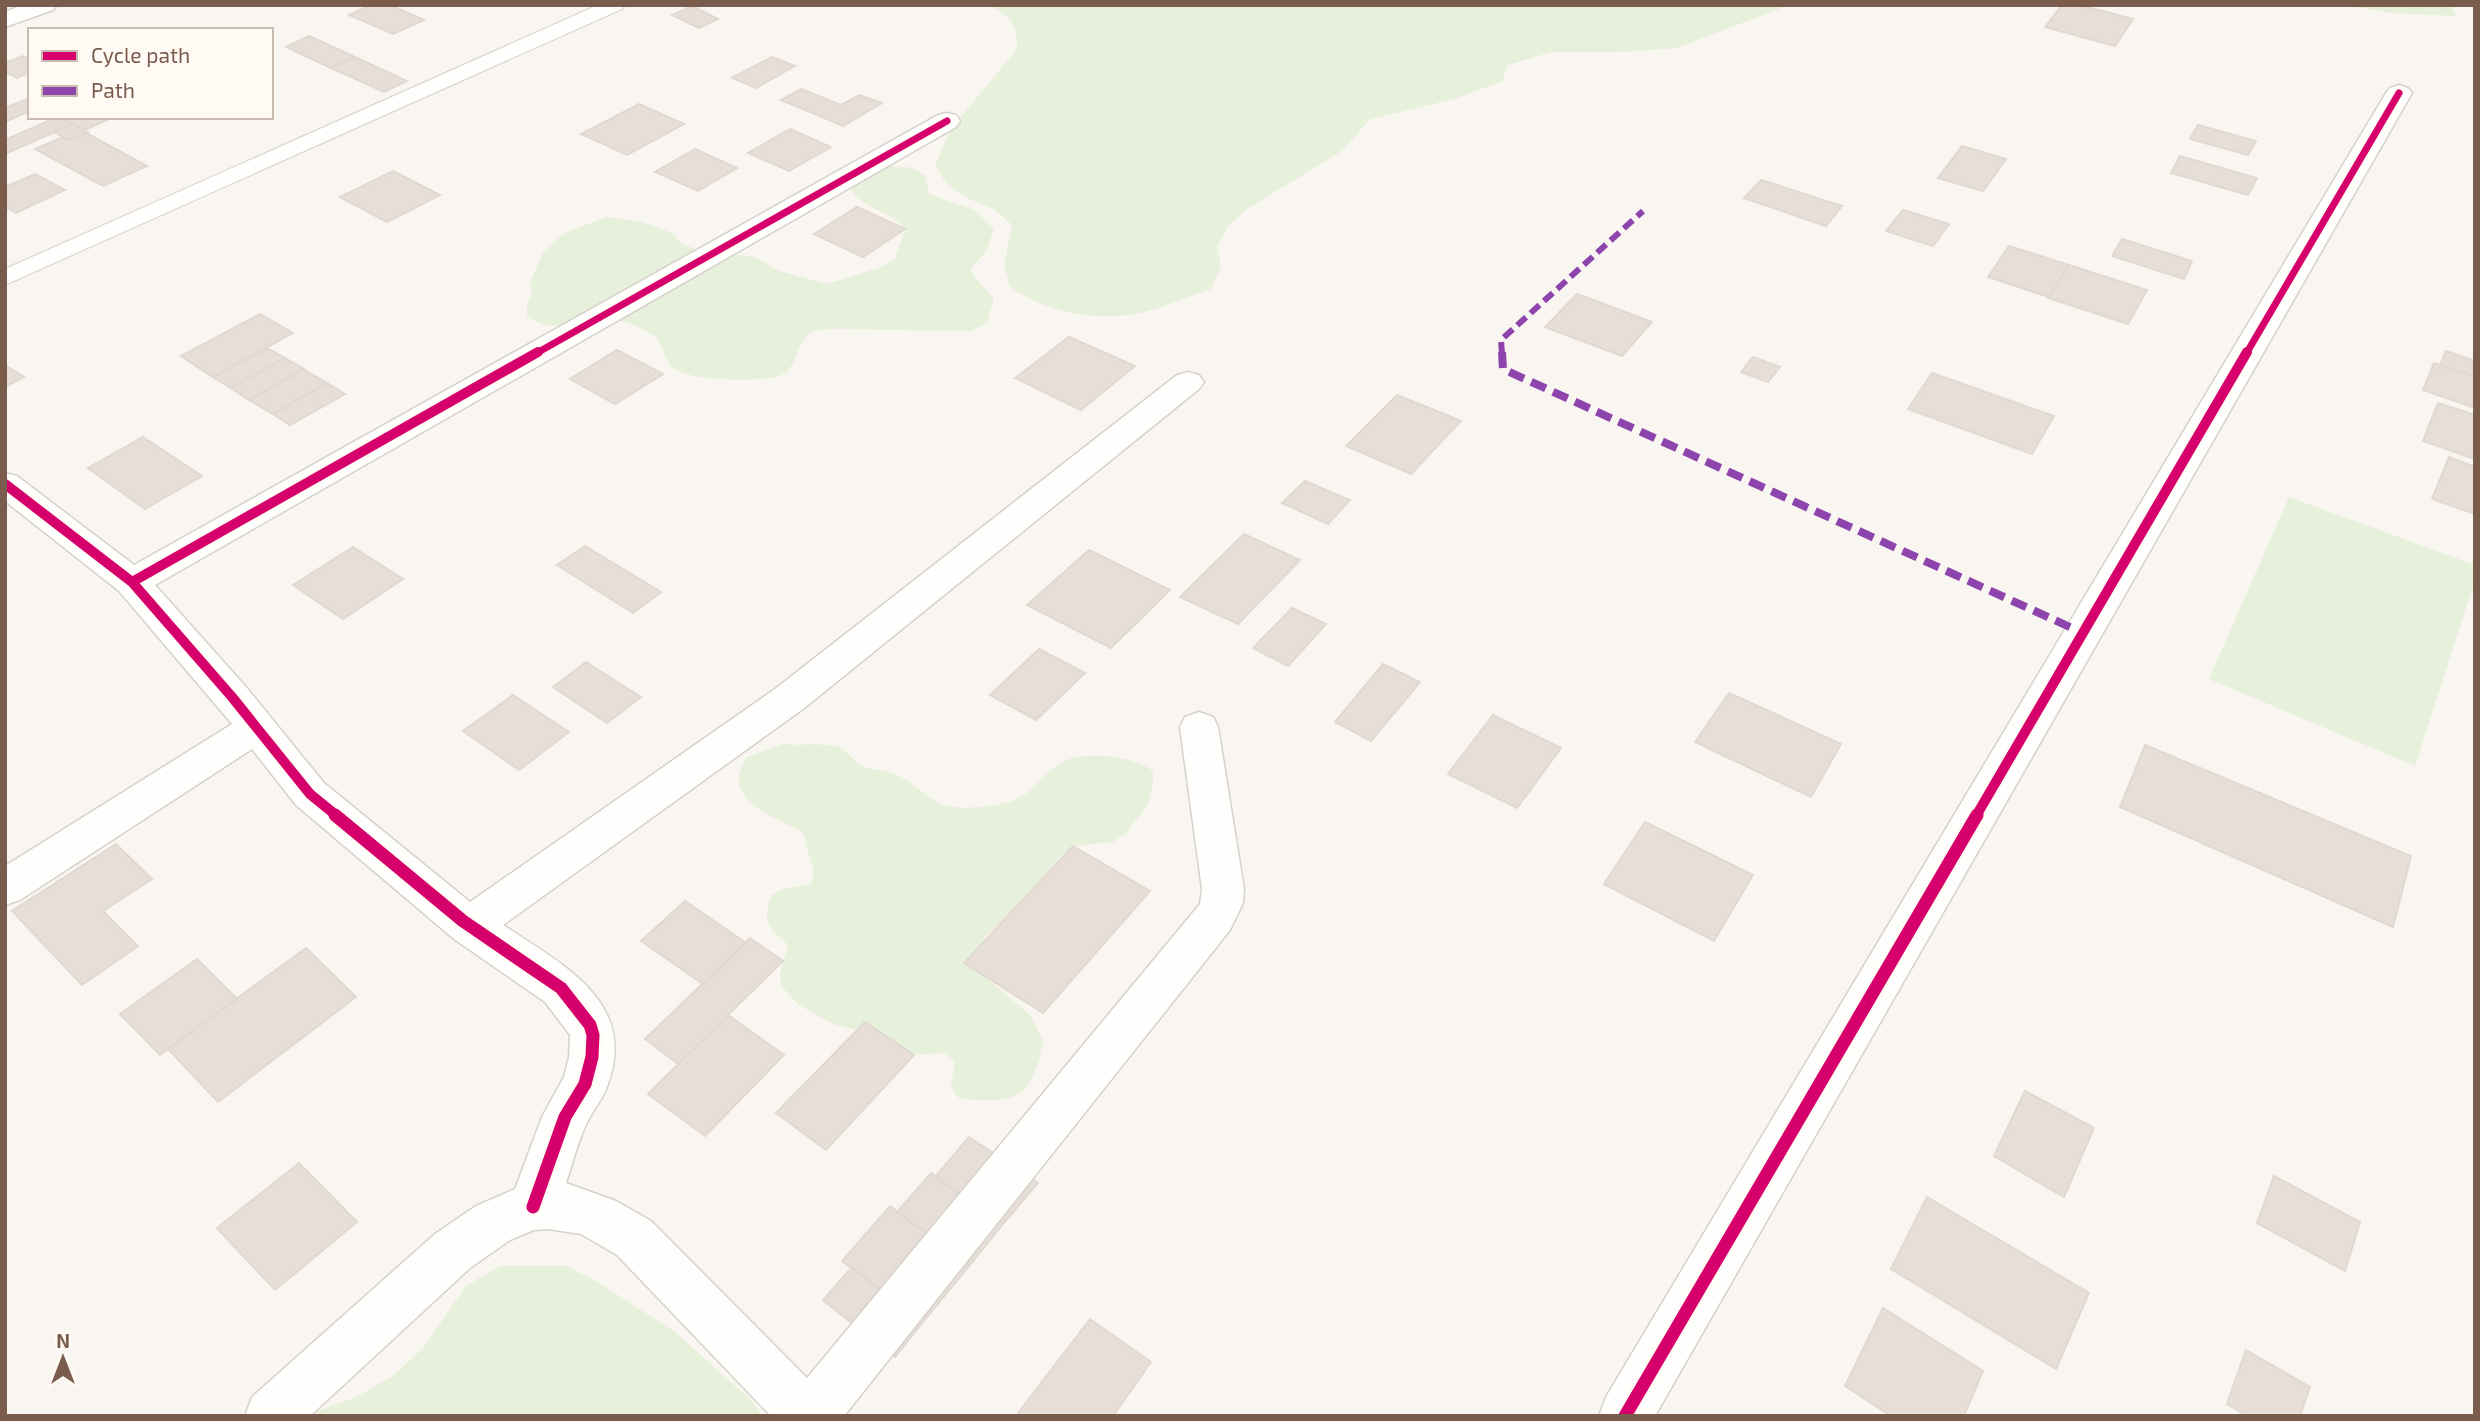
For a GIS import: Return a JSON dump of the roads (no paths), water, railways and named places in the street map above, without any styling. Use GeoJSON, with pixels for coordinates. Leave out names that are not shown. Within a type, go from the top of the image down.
{"type":"FeatureCollection","features":[{"type":"Feature","properties":{"kind":"street"},"geometry":{"type":"LineString","coordinates":[[5,20],[45,5]]}},
{"type":"Feature","properties":{"kind":"street"},"geometry":{"type":"LineString","coordinates":[[1625,1416],[2399,93]]}},
{"type":"Feature","properties":{"kind":"street"},"geometry":{"type":"LineString","coordinates":[[132,582],[947,121]]}},
{"type":"Feature","properties":{"kind":"street"},"geometry":{"type":"LineString","coordinates":[[469,926],[789,699],[1188,382]]}},
{"type":"Feature","properties":{"kind":"street"},"geometry":{"type":"LineString","coordinates":[[5,484],[132,582],[232,697],[310,794],[469,926],[561,988],[590,1025],[593,1035],[592,1062],[585,1084],[565,1117],[533,1207]]}},
{"type":"Feature","properties":{"kind":"street"},"geometry":{"type":"LineString","coordinates":[[271,1416],[455,1247],[482,1230],[533,1207],[566,1206],[607,1220],[634,1238],[809,1416],[1215,917],[1222,903],[1223,889],[1199,727]]}},
{"type":"Feature","properties":{"kind":"street"},"geometry":{"type":"LineString","coordinates":[[5,888],[255,728]]}},
{"type":"Feature","properties":{"kind":"lane"},"geometry":{"type":"LineString","coordinates":[[5,278],[615,5]]}}]}
